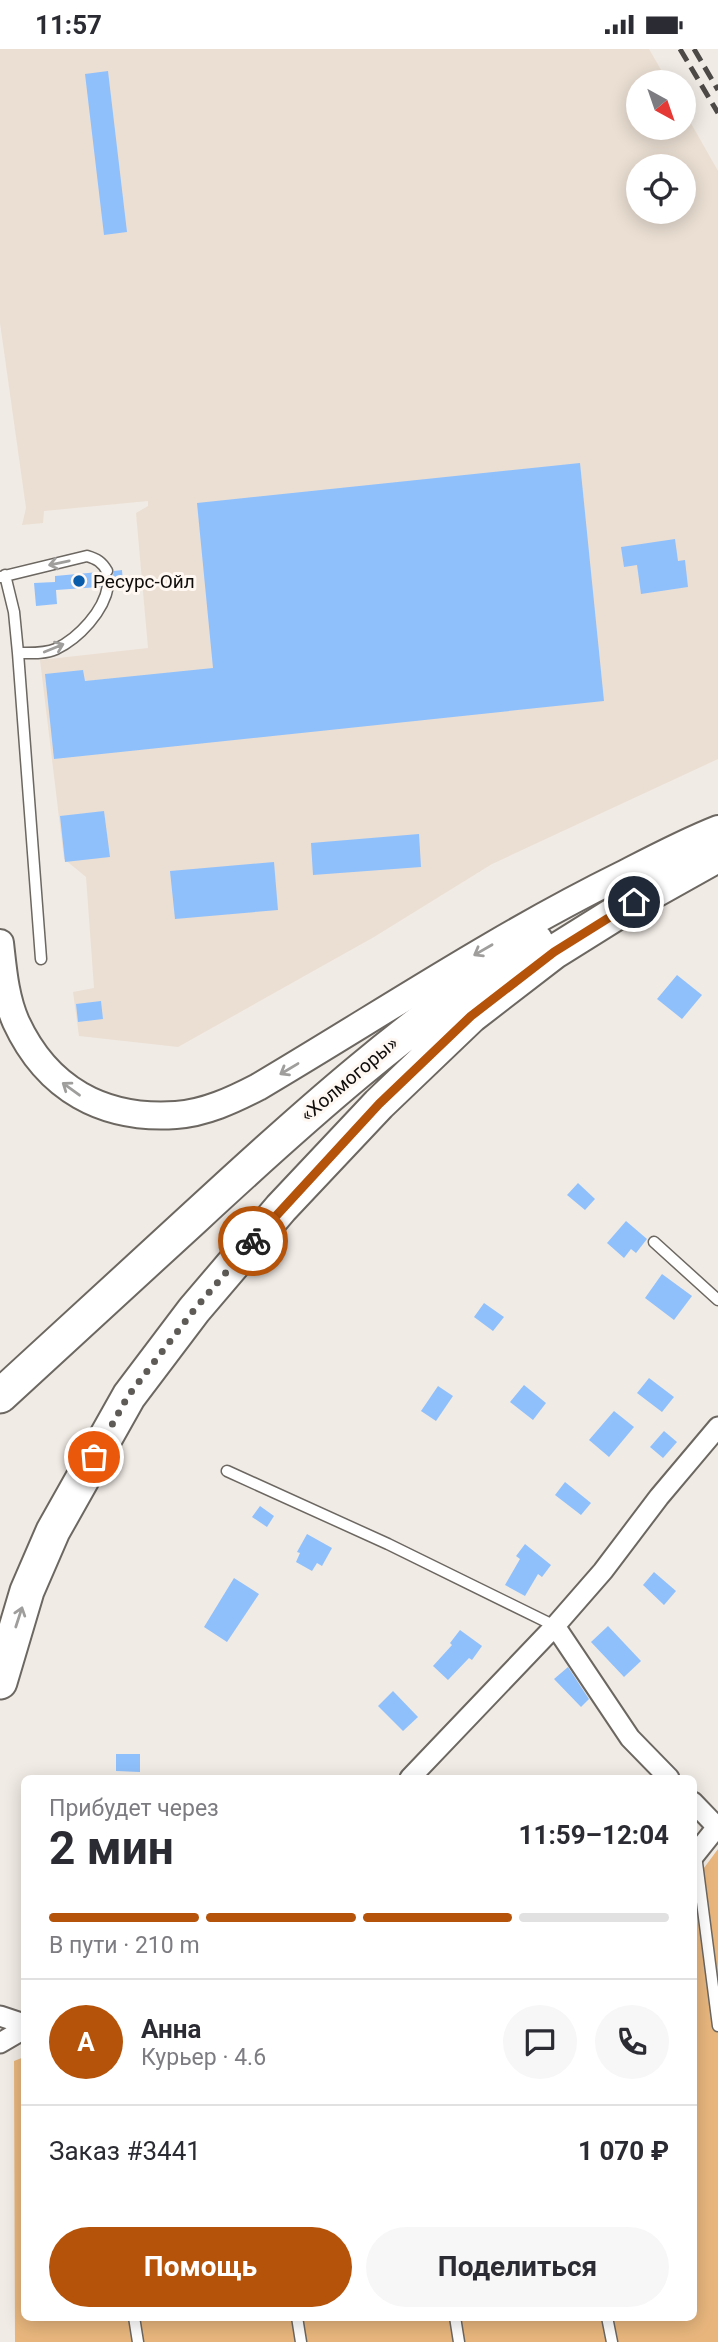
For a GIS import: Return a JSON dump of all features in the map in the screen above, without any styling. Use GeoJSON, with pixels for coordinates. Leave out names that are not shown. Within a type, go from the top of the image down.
{"type":"FeatureCollection","features":[{"type":"Feature","properties":{"kind":"highway","name":"«Холмогоры»"},"geometry":{"type":"LineString","coordinates":[[11,1386],[306,1114],[431,1012],[547,934],[718,837]]}},
{"type":"Feature","properties":{"kind":"highway","name":"«Холмогоры»"},"geometry":{"type":"LineString","coordinates":[[0,1682],[27,1591],[53,1531],[128,1396],[194,1310],[281,1208],[379,1104],[471,1016],[554,952],[634,902],[718,855]]}},
{"type":"Feature","properties":{"kind":"main road"},"geometry":{"type":"LineString","coordinates":[[0,943],[7,993],[15,1020],[39,1060],[73,1092],[91,1103],[113,1111],[134,1114],[177,1115],[200,1111],[232,1100],[258,1087],[463,962],[579,896],[718,829]]}},
{"type":"Feature","properties":{"kind":"street"},"geometry":{"type":"LineString","coordinates":[[413,1775],[555,1626],[718,1427]]}},
{"type":"Feature","properties":{"kind":"street"},"geometry":{"type":"LineString","coordinates":[[555,1626],[630,1738],[666,1775]]}},
{"type":"Feature","properties":{"kind":"street"},"geometry":{"type":"LineString","coordinates":[[697,1807],[718,1828],[697,1852]]}},
{"type":"Feature","properties":{"kind":"street"},"geometry":{"type":"LineString","coordinates":[[0,2015],[21,2025]]}},
{"type":"Feature","properties":{"kind":"street"},"geometry":{"type":"LineString","coordinates":[[0,2043],[21,2028]]}},
{"type":"Feature","properties":{"kind":"lane"},"geometry":{"type":"LineString","coordinates":[[41,959],[14,612],[2,575],[87,556],[103,563],[107,572]]}},
{"type":"Feature","properties":{"kind":"lane"},"geometry":{"type":"LineString","coordinates":[[18,653],[55,650],[71,639],[93,617],[107,595],[108,586]]}},
{"type":"Feature","properties":{"kind":"lane"},"geometry":{"type":"LineString","coordinates":[[654,1242],[718,1300]]}},
{"type":"Feature","properties":{"kind":"lane"},"geometry":{"type":"LineString","coordinates":[[227,1471],[388,1544],[555,1626]]}},
{"type":"Feature","properties":{"kind":"lane"},"geometry":{"type":"LineString","coordinates":[[697,1877],[718,2026]]}},
{"type":"Feature","properties":{"kind":"lane"},"geometry":{"type":"LineString","coordinates":[[135,2321],[138,2342]]}},
{"type":"Feature","properties":{"kind":"lane"},"geometry":{"type":"LineString","coordinates":[[298,2321],[302,2342]]}},
{"type":"Feature","properties":{"kind":"lane"},"geometry":{"type":"LineString","coordinates":[[456,2321],[459,2342]]}},
{"type":"Feature","properties":{"kind":"lane"},"geometry":{"type":"LineString","coordinates":[[608,2321],[612,2342]]}},
{"type":"Feature","properties":{"kind":"shaded area"},"geometry":{"type":"Polygon","coordinates":[[[0,49],[649,49],[661,70],[626,70],[626,140],[696,140],[696,132],[718,171],[718,759],[492,864],[374,937],[178,1047],[79,1036],[73,992],[94,988],[86,877],[64,859],[40,660],[148,648],[136,513],[148,506],[148,501],[44,511],[43,523],[22,525],[26,508],[0,323],[0,49]]]}},
{"type":"Feature","properties":{"kind":"shaded area"},"geometry":{"type":"Polygon","coordinates":[[[718,1849],[718,2342],[15,2342],[14,2061],[21,2058],[21,2321],[697,2321],[697,1874],[718,1849]]]}},
{"type":"Feature","properties":{"kind":"building"},"geometry":{"type":"Polygon","coordinates":[[[108,71],[127,232],[104,235],[85,74],[108,71]]]}},
{"type":"Feature","properties":{"kind":"building"},"geometry":{"type":"Polygon","coordinates":[[[580,463],[604,701],[54,759],[45,674],[83,670],[85,681],[213,668],[197,503],[580,463]]]}},
{"type":"Feature","properties":{"kind":"building"},"geometry":{"type":"Polygon","coordinates":[[[675,539],[678,561],[685,560],[688,587],[641,594],[637,565],[624,567],[621,547],[675,539]]]}},
{"type":"Feature","properties":{"kind":"building"},"geometry":{"type":"Polygon","coordinates":[[[122,570],[123,584],[115,585],[113,580],[107,579],[100,587],[56,590],[57,604],[36,606],[34,583],[55,582],[55,576],[99,572],[108,578],[114,571],[122,570]]]}},
{"type":"Feature","properties":{"kind":"building"},"geometry":{"type":"Polygon","coordinates":[[[104,811],[110,857],[65,862],[60,816],[104,811]]]}},
{"type":"Feature","properties":{"kind":"building"},"geometry":{"type":"Polygon","coordinates":[[[419,834],[421,867],[313,875],[311,843],[419,834]]]}},
{"type":"Feature","properties":{"kind":"building"},"geometry":{"type":"Polygon","coordinates":[[[274,862],[278,910],[175,919],[170,871],[274,862]]]}},
{"type":"Feature","properties":{"kind":"building"},"geometry":{"type":"Polygon","coordinates":[[[677,975],[702,995],[682,1019],[657,999],[677,975]]]}},
{"type":"Feature","properties":{"kind":"building"},"geometry":{"type":"Polygon","coordinates":[[[101,1001],[103,1019],[78,1022],[76,1004],[101,1001]]]}},
{"type":"Feature","properties":{"kind":"building"},"geometry":{"type":"Polygon","coordinates":[[[578,1183],[595,1199],[585,1210],[567,1195],[578,1183]]]}},
{"type":"Feature","properties":{"kind":"building"},"geometry":{"type":"Polygon","coordinates":[[[626,1221],[647,1239],[636,1253],[631,1249],[624,1258],[607,1243],[626,1221]]]}},
{"type":"Feature","properties":{"kind":"building"},"geometry":{"type":"Polygon","coordinates":[[[662,1274],[692,1296],[674,1320],[645,1298],[662,1274]]]}},
{"type":"Feature","properties":{"kind":"building"},"geometry":{"type":"Polygon","coordinates":[[[484,1303],[504,1317],[493,1331],[474,1317],[484,1303]]]}},
{"type":"Feature","properties":{"kind":"building"},"geometry":{"type":"Polygon","coordinates":[[[649,1378],[674,1397],[662,1412],[637,1393],[649,1378]]]}},
{"type":"Feature","properties":{"kind":"building"},"geometry":{"type":"Polygon","coordinates":[[[524,1385],[546,1403],[533,1420],[510,1402],[524,1385]]]}},
{"type":"Feature","properties":{"kind":"building"},"geometry":{"type":"Polygon","coordinates":[[[438,1386],[453,1396],[436,1421],[421,1411],[438,1386]]]}},
{"type":"Feature","properties":{"kind":"building"},"geometry":{"type":"Polygon","coordinates":[[[614,1411],[634,1427],[609,1457],[589,1440],[614,1411]]]}},
{"type":"Feature","properties":{"kind":"building"},"geometry":{"type":"Polygon","coordinates":[[[664,1431],[677,1442],[663,1458],[650,1447],[664,1431]]]}},
{"type":"Feature","properties":{"kind":"building"},"geometry":{"type":"Polygon","coordinates":[[[565,1482],[591,1503],[581,1515],[555,1495],[565,1482]]]}},
{"type":"Feature","properties":{"kind":"building"},"geometry":{"type":"Polygon","coordinates":[[[260,1506],[274,1516],[267,1527],[252,1517],[260,1506]]]}},
{"type":"Feature","properties":{"kind":"building"},"geometry":{"type":"Polygon","coordinates":[[[307,1534],[332,1548],[322,1566],[317,1563],[312,1571],[296,1562],[300,1553],[297,1552],[307,1534]]]}},
{"type":"Feature","properties":{"kind":"building"},"geometry":{"type":"Polygon","coordinates":[[[525,1544],[551,1565],[542,1577],[538,1574],[525,1596],[505,1585],[520,1559],[516,1556],[525,1544]]]}},
{"type":"Feature","properties":{"kind":"building"},"geometry":{"type":"Polygon","coordinates":[[[654,1572],[676,1591],[664,1605],[643,1585],[654,1572]]]}},
{"type":"Feature","properties":{"kind":"building"},"geometry":{"type":"Polygon","coordinates":[[[234,1578],[259,1594],[227,1642],[204,1627],[234,1578]]]}},
{"type":"Feature","properties":{"kind":"building"},"geometry":{"type":"Polygon","coordinates":[[[608,1626],[641,1661],[624,1677],[591,1642],[608,1626]]]}},
{"type":"Feature","properties":{"kind":"building"},"geometry":{"type":"Polygon","coordinates":[[[460,1630],[482,1646],[472,1660],[469,1658],[448,1680],[433,1666],[452,1645],[450,1643],[460,1630]]]}},
{"type":"Feature","properties":{"kind":"building"},"geometry":{"type":"Polygon","coordinates":[[[568,1667],[589,1699],[581,1707],[554,1679],[568,1667]]]}},
{"type":"Feature","properties":{"kind":"building"},"geometry":{"type":"Polygon","coordinates":[[[393,1691],[418,1717],[403,1731],[378,1706],[393,1691]]]}},
{"type":"Feature","properties":{"kind":"building"},"geometry":{"type":"Polygon","coordinates":[[[116,1754],[140,1754],[140,1772],[116,1771],[116,1754]]]}},
{"type":"Feature","properties":{"kind":"railway"},"geometry":{"type":"LineString","coordinates":[[680,49],[718,113]]}},
{"type":"Feature","properties":{"kind":"railway"},"geometry":{"type":"LineString","coordinates":[[694,49],[718,90]]}},
{"type":"Feature","properties":{"kind":"way so far"},"geometry":{"type":"LineString","coordinates":[[94,1457],[128,1396],[194,1310],[253,1241]]}},
{"type":"Feature","properties":{"kind":"place","name":"Ресурс-Ойл"},"geometry":{"type":"Point","coordinates":[79,581]}},
{"type":"Feature","properties":{"kind":"route"},"geometry":{"type":"LineString","coordinates":[[253,1241],[379,1104],[471,1016],[554,952],[634,902]]}}]}
